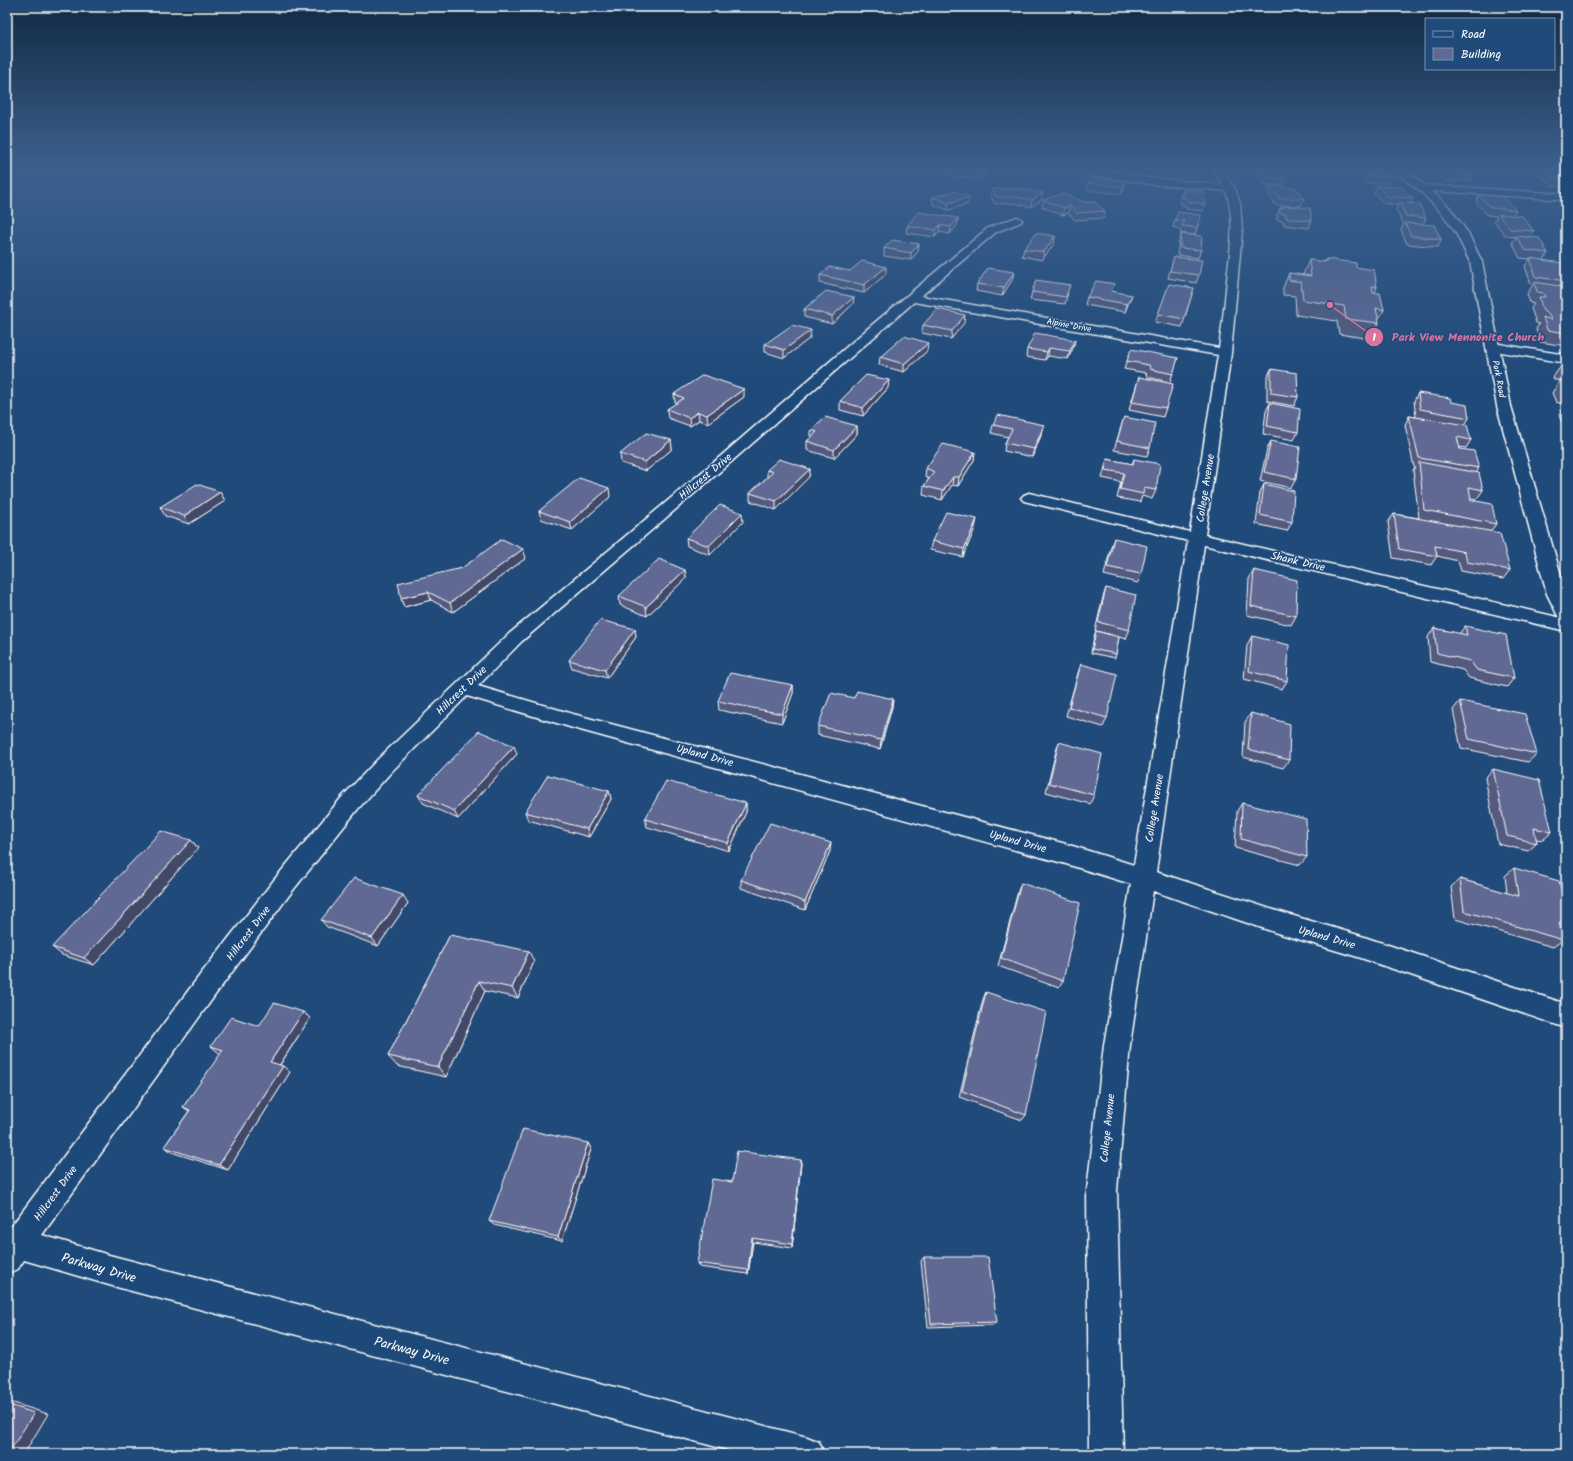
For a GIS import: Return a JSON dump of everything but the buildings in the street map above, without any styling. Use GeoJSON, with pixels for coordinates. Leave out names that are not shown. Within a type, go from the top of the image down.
{"type":"FeatureCollection","features":[{"type":"Feature","properties":{"kind":"street","name":"Hillcrest Drive"},"geometry":{"type":"LineString","coordinates":[[12,1251],[209,983],[308,855],[381,770],[515,638],[984,237]]}},
{"type":"Feature","properties":{"kind":"street","name":"College Avenue"},"geometry":{"type":"LineString","coordinates":[[1106,1454],[1103,1176],[1108,1116],[1117,1045],[1196,538],[1203,502],[1225,353],[1236,237]]}},
{"type":"Feature","properties":{"kind":"street","name":"Park Road"},"geometry":{"type":"LineString","coordinates":[[1465,237],[1476,262],[1504,406],[1557,594],[1566,613]]}},
{"type":"Feature","properties":{"kind":"street","name":"Alpine Drive"},"geometry":{"type":"LineString","coordinates":[[913,298],[1225,353]]}},
{"type":"Feature","properties":{"kind":"street"},"geometry":{"type":"LineString","coordinates":[[1493,347],[1566,359]]}},
{"type":"Feature","properties":{"kind":"street","name":"Shank Drive"},"geometry":{"type":"LineString","coordinates":[[1029,498],[1566,624]]}},
{"type":"Feature","properties":{"kind":"street","name":"Upland Drive"},"geometry":{"type":"LineString","coordinates":[[463,688],[573,721],[1066,854],[1277,922],[1358,946],[1566,1016]]}},
{"type":"Feature","properties":{"kind":"street","name":"Parkway Drive"},"geometry":{"type":"LineString","coordinates":[[12,1251],[109,1270],[807,1454]]}},
{"type":"Feature","properties":{"kind":"place","name":"Park View Mennonite Church"},"geometry":{"type":"Point","coordinates":[1330,305]}}]}
